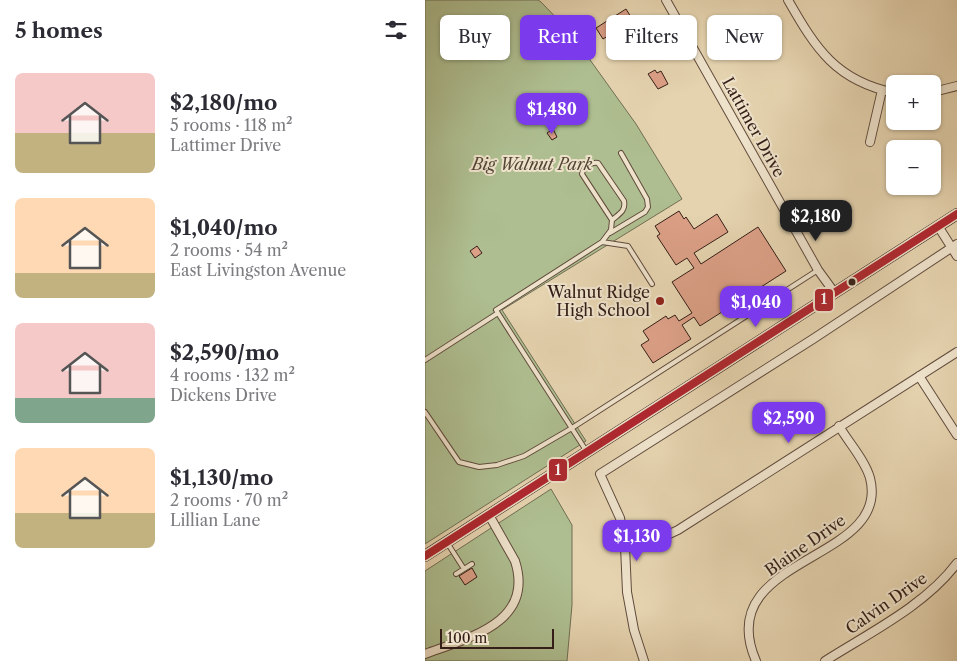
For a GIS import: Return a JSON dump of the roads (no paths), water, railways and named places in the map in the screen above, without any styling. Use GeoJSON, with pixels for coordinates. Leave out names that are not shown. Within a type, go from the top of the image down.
{"type":"FeatureCollection","features":[{"type":"Feature","properties":{"kind":"main road"},"geometry":{"type":"LineString","coordinates":[[425,556],[957,214]]}},
{"type":"Feature","properties":{"kind":"street","name":"Lattimer Drive"},"geometry":{"type":"LineString","coordinates":[[666,0],[818,270],[835,292]]}},
{"type":"Feature","properties":{"kind":"street"},"geometry":{"type":"LineString","coordinates":[[788,0],[807,33],[828,60],[854,79],[871,88],[886,91]]}},
{"type":"Feature","properties":{"kind":"street"},"geometry":{"type":"LineString","coordinates":[[941,90],[957,86]]}},
{"type":"Feature","properties":{"kind":"street"},"geometry":{"type":"LineString","coordinates":[[870,142],[882,90]]}},
{"type":"Feature","properties":{"kind":"street"},"geometry":{"type":"LineString","coordinates":[[938,226],[954,246],[957,256]]}},
{"type":"Feature","properties":{"kind":"street"},"geometry":{"type":"LineString","coordinates":[[644,661],[634,630],[627,592],[625,546],[619,518],[600,474],[813,339],[954,246]]}},
{"type":"Feature","properties":{"kind":"street"},"geometry":{"type":"LineString","coordinates":[[625,546],[663,537],[677,530],[957,352]]}},
{"type":"Feature","properties":{"kind":"street"},"geometry":{"type":"LineString","coordinates":[[919,376],[957,435]]}},
{"type":"Feature","properties":{"kind":"street","name":"Blaine Drive"},"geometry":{"type":"LineString","coordinates":[[756,661],[748,630],[749,620],[756,601],[778,579],[850,532],[861,522],[871,500],[871,485],[867,472],[839,426]]}},
{"type":"Feature","properties":{"kind":"street"},"geometry":{"type":"LineString","coordinates":[[425,654],[473,636],[493,626],[503,618],[516,600],[519,584],[515,561],[489,515]]}},
{"type":"Feature","properties":{"kind":"street","name":"Calvin Drive"},"geometry":{"type":"LineString","coordinates":[[825,661],[930,592],[957,562]]}},
{"type":"Feature","properties":{"kind":"lane"},"geometry":{"type":"LineString","coordinates":[[608,234],[645,212],[648,207],[647,199],[621,153]]}},
{"type":"Feature","properties":{"kind":"lane"},"geometry":{"type":"LineString","coordinates":[[587,452],[496,310],[602,242],[608,234],[613,224],[612,220],[582,174],[586,167],[594,162],[603,168],[624,202],[623,211],[612,220]]}},
{"type":"Feature","properties":{"kind":"lane"},"geometry":{"type":"LineString","coordinates":[[602,242],[628,246],[652,284]]}},
{"type":"Feature","properties":{"kind":"lane"},"geometry":{"type":"LineString","coordinates":[[425,412],[459,462],[479,467],[497,465],[524,456],[572,428],[818,270]]}},
{"type":"Feature","properties":{"kind":"lane"},"geometry":{"type":"LineString","coordinates":[[425,360],[498,313]]}},
{"type":"Feature","properties":{"kind":"lane"},"geometry":{"type":"LineString","coordinates":[[447,542],[464,570]]}},
{"type":"Feature","properties":{"kind":"lane"},"geometry":{"type":"LineString","coordinates":[[456,574],[472,564]]}},
{"type":"Feature","properties":{"kind":"place","name":"Walnut Ridge High School"},"geometry":{"type":"Point","coordinates":[660,301]}},
{"type":"Feature","properties":{"kind":"park label","name":"Big Walnut Park"},"geometry":{"type":"Point","coordinates":[532,164]}}]}
